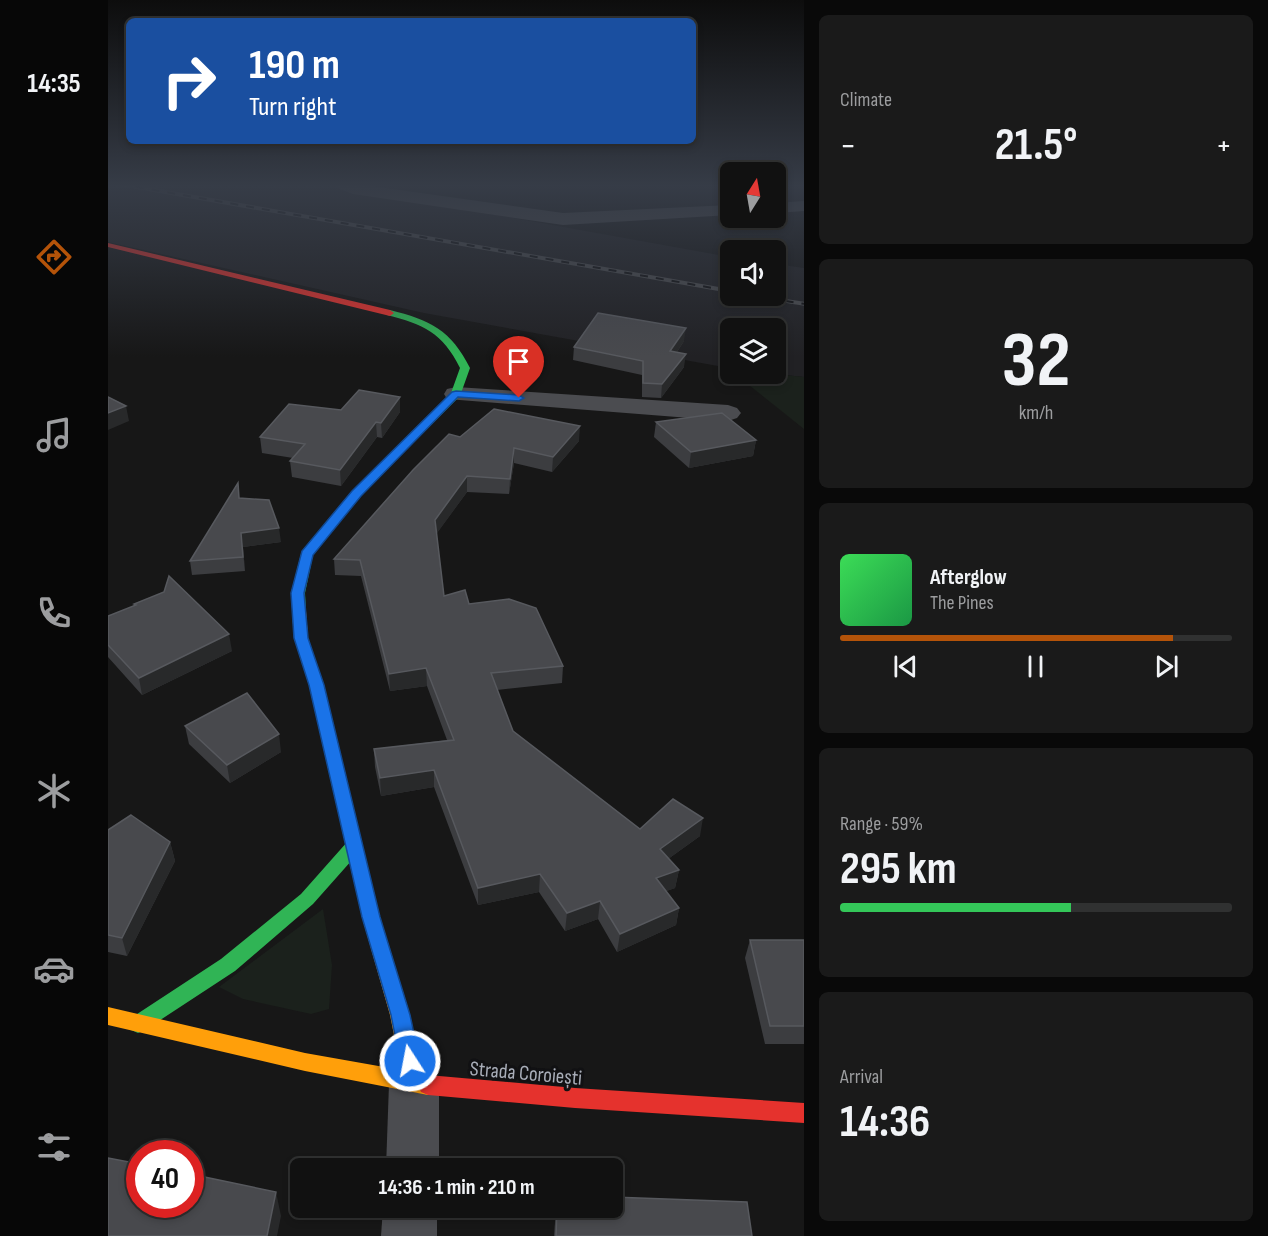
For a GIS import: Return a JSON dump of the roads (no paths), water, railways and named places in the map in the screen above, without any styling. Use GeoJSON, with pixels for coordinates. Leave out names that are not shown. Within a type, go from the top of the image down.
{"type":"FeatureCollection","features":[{"type":"Feature","properties":{"kind":"street"},"geometry":{"type":"LineString","coordinates":[[108,244],[419,320],[445,334],[458,348],[465,368],[456,394],[356,494],[307,554],[298,593],[301,638],[316,685],[371,917],[400,1015],[414,1084],[412,1158]]}},
{"type":"Feature","properties":{"kind":"street"},"geometry":{"type":"LineString","coordinates":[[456,394],[728,413]]}},
{"type":"Feature","properties":{"kind":"street"},"geometry":{"type":"LineString","coordinates":[[138,1024],[228,965],[307,899],[354,846]]}},
{"type":"Feature","properties":{"kind":"street","name":"Strada Coroiești"},"geometry":{"type":"LineString","coordinates":[[108,1016],[305,1062],[414,1084],[621,1102],[804,1113]]}},
{"type":"Feature","properties":{"kind":"street"},"geometry":{"type":"LineString","coordinates":[[409,1236],[410,1218]]}},
{"type":"Feature","properties":{"kind":"railway"},"geometry":{"type":"LineString","coordinates":[[449,242],[720,289]]}},
{"type":"Feature","properties":{"kind":"railway"},"geometry":{"type":"LineString","coordinates":[[786,301],[804,304]]}}]}
